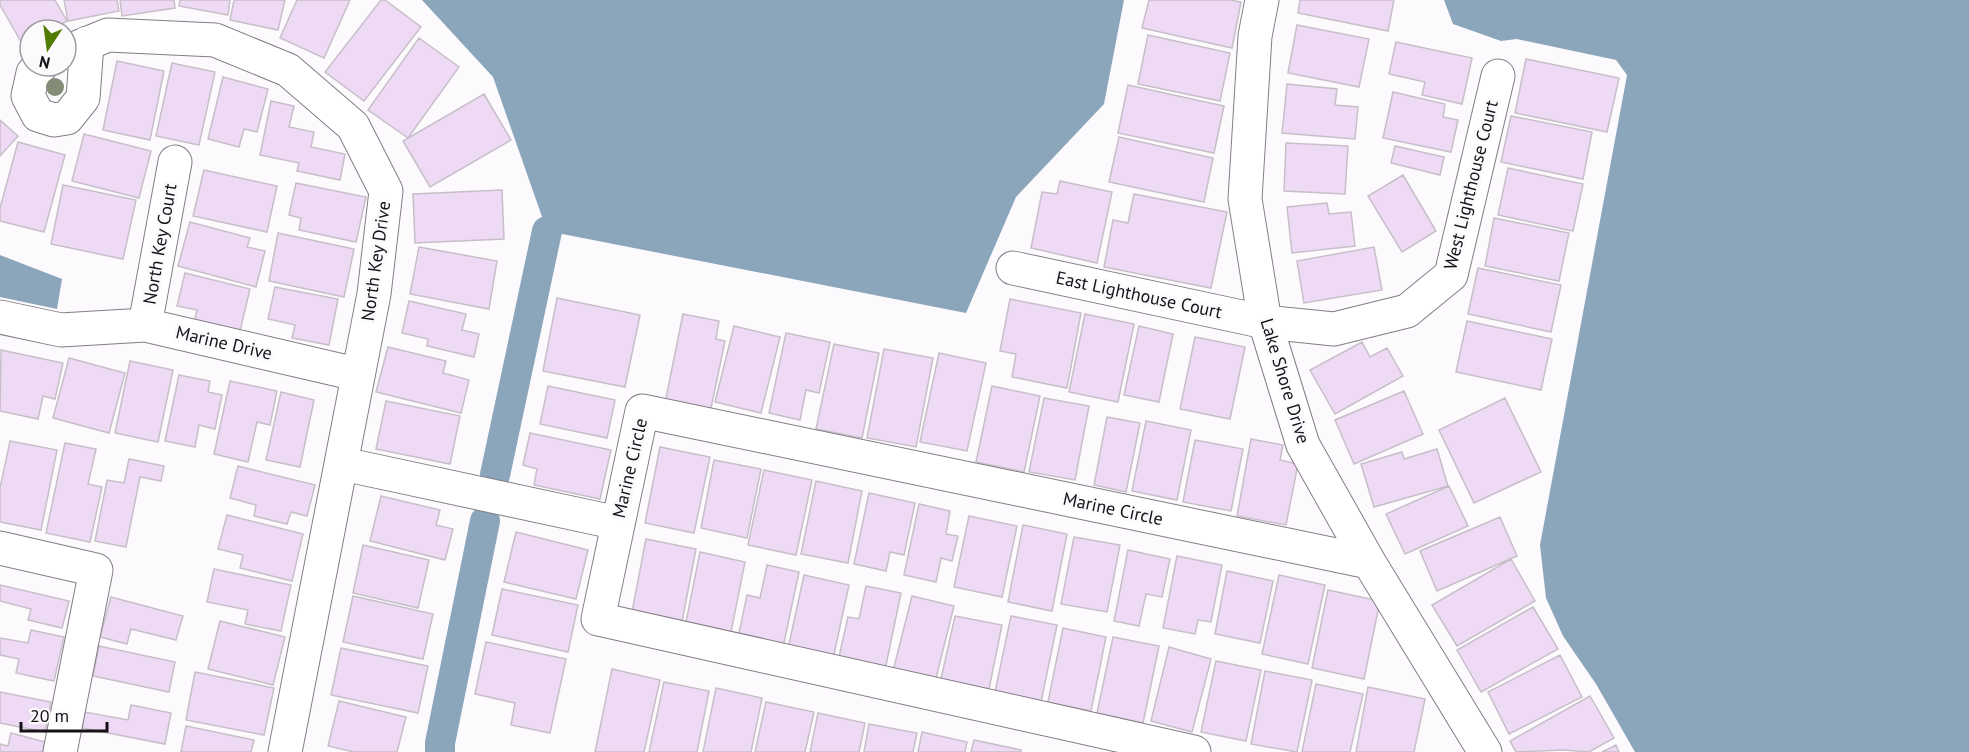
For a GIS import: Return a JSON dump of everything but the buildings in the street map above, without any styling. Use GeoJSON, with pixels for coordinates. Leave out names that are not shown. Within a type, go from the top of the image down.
{"type":"FeatureCollection","features":[{"type":"Feature","properties":{"kind":"street","name":"Lake Shore Drive"},"geometry":{"type":"LineString","coordinates":[[1262,0],[1255,36],[1245,199],[1265,322],[1303,445],[1369,562],[1485,752]]}},
{"type":"Feature","properties":{"kind":"street","name":"North Key Drive"},"geometry":{"type":"LineString","coordinates":[[78,46],[108,35],[215,40],[288,70],[353,126],[386,191],[374,294],[356,374]]}},
{"type":"Feature","properties":{"kind":"street","name":"North Key Drive"},"geometry":{"type":"LineString","coordinates":[[32,78],[28,96],[38,115],[54,120],[67,118],[83,99],[78,62]]}},
{"type":"Feature","properties":{"kind":"street","name":"West Lighthouse Court"},"geometry":{"type":"LineString","coordinates":[[1265,322],[1334,329],[1407,311],[1451,275],[1498,76]]}},
{"type":"Feature","properties":{"kind":"street","name":"North Key Court"},"geometry":{"type":"LineString","coordinates":[[145,325],[175,162]]}},
{"type":"Feature","properties":{"kind":"street","name":"East Lighthouse Court"},"geometry":{"type":"LineString","coordinates":[[1013,268],[1265,322]]}},
{"type":"Feature","properties":{"kind":"street","name":"Marine Drive"},"geometry":{"type":"LineString","coordinates":[[0,317],[61,330],[145,325],[356,374]]}},
{"type":"Feature","properties":{"kind":"street"},"geometry":{"type":"LineString","coordinates":[[285,752],[343,464],[356,374]]}},
{"type":"Feature","properties":{"kind":"street","name":"Marine Circle"},"geometry":{"type":"LineString","coordinates":[[1194,752],[598,619],[642,411],[1369,562]]}},
{"type":"Feature","properties":{"kind":"street"},"geometry":{"type":"LineString","coordinates":[[343,464],[618,523]]}},
{"type":"Feature","properties":{"kind":"street"},"geometry":{"type":"LineString","coordinates":[[0,548],[96,570],[60,752]]}},
{"type":"Feature","properties":{"kind":"water"},"geometry":{"type":"Polygon","coordinates":[[[422,0],[1124,0],[1104,104],[1016,197],[966,313],[547,231],[493,77],[422,0]]]}},
{"type":"Feature","properties":{"kind":"water"},"geometry":{"type":"Polygon","coordinates":[[[1444,0],[1969,0],[1969,752],[1635,752],[1596,684],[1563,636],[1546,598],[1540,545],[1627,75],[1616,60],[1517,39],[1501,41],[1453,24],[1444,0]]]}},
{"type":"Feature","properties":{"kind":"water"},"geometry":{"type":"Polygon","coordinates":[[[0,255],[62,279],[57,309],[0,297],[0,255]]]}},
{"type":"Feature","properties":{"kind":"waterway"},"geometry":{"type":"LineString","coordinates":[[495,475],[547,231]]}},
{"type":"Feature","properties":{"kind":"waterway"},"geometry":{"type":"LineString","coordinates":[[440,752],[485,521]]}}]}
